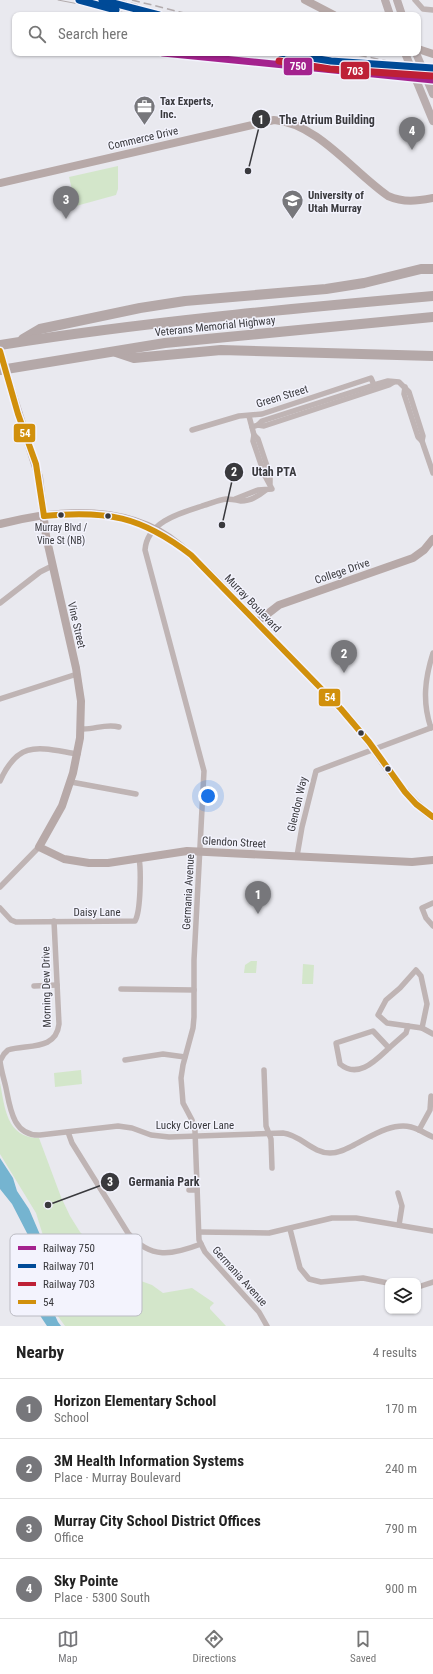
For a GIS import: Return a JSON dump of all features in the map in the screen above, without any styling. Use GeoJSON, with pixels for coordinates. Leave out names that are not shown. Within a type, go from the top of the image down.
{"type":"FeatureCollection","features":[{"type":"Feature","properties":{"kind":"highway"},"geometry":{"type":"LineString","coordinates":[[16,342],[40,329],[140,308],[185,302],[326,289],[364,283],[433,267]]}},
{"type":"Feature","properties":{"kind":"highway","name":"Veterans Memorial Highway"},"geometry":{"type":"LineString","coordinates":[[0,345],[169,322],[285,309],[433,296]]}},
{"type":"Feature","properties":{"kind":"highway","name":"Veterans Memorial Highway"},"geometry":{"type":"LineString","coordinates":[[0,370],[173,343],[433,317]]}},
{"type":"Feature","properties":{"kind":"highway"},"geometry":{"type":"LineString","coordinates":[[114,352],[134,358],[221,350],[431,355]]}},
{"type":"Feature","properties":{"kind":"main road"},"geometry":{"type":"LineString","coordinates":[[385,0],[389,12]]}},
{"type":"Feature","properties":{"kind":"main road"},"geometry":{"type":"LineString","coordinates":[[397,0],[401,12]]}},
{"type":"Feature","properties":{"kind":"main road"},"geometry":{"type":"LineString","coordinates":[[406,56],[433,121]]}},
{"type":"Feature","properties":{"kind":"main road"},"geometry":{"type":"LineString","coordinates":[[417,56],[433,94]]}},
{"type":"Feature","properties":{"kind":"street"},"geometry":{"type":"LineString","coordinates":[[306,0],[328,12]]}},
{"type":"Feature","properties":{"kind":"street"},"geometry":{"type":"LineString","coordinates":[[415,0],[423,9],[433,10]]}},
{"type":"Feature","properties":{"kind":"street"},"geometry":{"type":"LineString","coordinates":[[421,50],[433,54]]}},
{"type":"Feature","properties":{"kind":"street","name":"Commerce Drive"},"geometry":{"type":"LineString","coordinates":[[0,183],[274,120],[294,123],[310,132],[388,196],[398,200],[408,201],[433,198]]}},
{"type":"Feature","properties":{"kind":"street","name":"Vine Street"},"geometry":{"type":"LineString","coordinates":[[0,351],[36,464],[46,536],[77,674],[81,702],[81,729],[78,754],[71,782],[58,815],[38,846],[0,887]]}},
{"type":"Feature","properties":{"kind":"street","name":"Green Street"},"geometry":{"type":"LineString","coordinates":[[192,430],[239,416],[248,416],[271,411],[370,378],[374,385]]}},
{"type":"Feature","properties":{"kind":"street"},"geometry":{"type":"LineString","coordinates":[[255,426],[262,421],[374,385],[388,381],[400,382],[409,392],[423,436],[422,441],[433,474]]}},
{"type":"Feature","properties":{"kind":"street"},"geometry":{"type":"LineString","coordinates":[[255,426],[264,426],[389,385],[394,382]]}},
{"type":"Feature","properties":{"kind":"street"},"geometry":{"type":"LineString","coordinates":[[155,529],[173,516],[221,500],[235,500],[258,490],[269,490],[270,483],[265,476],[254,441],[255,426],[248,416]]}},
{"type":"Feature","properties":{"kind":"street","name":"Murray Boulevard"},"geometry":{"type":"LineString","coordinates":[[0,524],[44,516],[82,513],[109,514],[155,529],[178,544],[191,555],[341,709],[374,749],[404,792],[416,804],[433,816]]}},
{"type":"Feature","properties":{"kind":"street","name":"Germania Avenue"},"geometry":{"type":"LineString","coordinates":[[155,529],[148,537],[145,552],[204,770],[193,1023],[184,1056],[182,1071],[182,1096],[184,1106],[194,1126],[199,1232],[201,1244],[208,1255],[259,1312],[267,1326]]}},
{"type":"Feature","properties":{"kind":"street","name":"College Drive"},"geometry":{"type":"LineString","coordinates":[[257,622],[279,605],[414,558],[424,550],[433,539]]}},
{"type":"Feature","properties":{"kind":"street"},"geometry":{"type":"LineString","coordinates":[[0,603],[40,572],[52,566]]}},
{"type":"Feature","properties":{"kind":"street"},"geometry":{"type":"LineString","coordinates":[[374,749],[432,727],[425,705],[425,688],[433,653]]}},
{"type":"Feature","properties":{"kind":"street"},"geometry":{"type":"LineString","coordinates":[[0,698],[77,674]]}},
{"type":"Feature","properties":{"kind":"street"},"geometry":{"type":"LineString","coordinates":[[81,729],[91,729],[110,725],[119,727]]}},
{"type":"Feature","properties":{"kind":"street"},"geometry":{"type":"LineString","coordinates":[[0,781],[8,764],[25,751],[41,748],[78,754]]}},
{"type":"Feature","properties":{"kind":"street","name":"Glendon Way"},"geometry":{"type":"LineString","coordinates":[[297,856],[302,827],[316,772],[374,749]]}},
{"type":"Feature","properties":{"kind":"street"},"geometry":{"type":"LineString","coordinates":[[71,782],[136,794]]}},
{"type":"Feature","properties":{"kind":"street","name":"Glendon Street"},"geometry":{"type":"LineString","coordinates":[[38,846],[64,859],[101,863],[176,851],[412,862],[433,860]]}},
{"type":"Feature","properties":{"kind":"street","name":"Daisy Lane"},"geometry":{"type":"LineString","coordinates":[[0,908],[11,920],[16,922],[136,921],[138,914],[141,869],[139,858]]}},
{"type":"Feature","properties":{"kind":"street"},"geometry":{"type":"LineString","coordinates":[[433,903],[422,908],[426,918],[433,926]]}},
{"type":"Feature","properties":{"kind":"street","name":"Morning Dew Drive"},"geometry":{"type":"LineString","coordinates":[[0,1061],[8,1050],[44,1044],[54,1038],[59,1024],[54,921]]}},
{"type":"Feature","properties":{"kind":"street"},"geometry":{"type":"LineString","coordinates":[[422,1028],[427,1004],[422,976],[416,970],[400,988],[386,1000],[378,1015],[387,1023],[422,1028],[433,1034]]}},
{"type":"Feature","properties":{"kind":"street"},"geometry":{"type":"LineString","coordinates":[[34,986],[57,985]]}},
{"type":"Feature","properties":{"kind":"street"},"geometry":{"type":"LineString","coordinates":[[121,989],[194,990]]}},
{"type":"Feature","properties":{"kind":"street"},"geometry":{"type":"LineString","coordinates":[[389,1048],[373,1031],[336,1043],[340,1064],[355,1071],[368,1065],[389,1048],[406,1033],[408,1026]]}},
{"type":"Feature","properties":{"kind":"street"},"geometry":{"type":"LineString","coordinates":[[125,1060],[166,1054],[184,1056]]}},
{"type":"Feature","properties":{"kind":"street","name":"Lucky Clover Lane"},"geometry":{"type":"LineString","coordinates":[[0,1061],[12,1115],[20,1128],[33,1135],[122,1126],[161,1137],[269,1133],[289,1134],[317,1150],[331,1153],[343,1150],[392,1127],[408,1126],[433,1137]]}},
{"type":"Feature","properties":{"kind":"street"},"geometry":{"type":"LineString","coordinates":[[264,1070],[266,1126],[271,1139],[272,1168]]}},
{"type":"Feature","properties":{"kind":"street"},"geometry":{"type":"LineString","coordinates":[[419,1130],[430,1110],[431,1096]]}},
{"type":"Feature","properties":{"kind":"street"},"geometry":{"type":"LineString","coordinates":[[68,1132],[72,1143],[129,1234]]}},
{"type":"Feature","properties":{"kind":"street"},"geometry":{"type":"LineString","coordinates":[[189,1190],[197,1190]]}},
{"type":"Feature","properties":{"kind":"street"},"geometry":{"type":"LineString","coordinates":[[398,1193],[402,1206],[398,1225]]}},
{"type":"Feature","properties":{"kind":"street"},"geometry":{"type":"LineString","coordinates":[[199,1232],[266,1234],[332,1218],[344,1217],[433,1231]]}},
{"type":"Feature","properties":{"kind":"street"},"geometry":{"type":"LineString","coordinates":[[290,1229],[300,1268],[303,1274],[309,1279],[321,1282],[363,1278],[385,1282]]}},
{"type":"Feature","properties":{"kind":"street"},"geometry":{"type":"LineString","coordinates":[[142,1245],[150,1250],[166,1253],[183,1251],[201,1244]]}},
{"type":"Feature","properties":{"kind":"street"},"geometry":{"type":"LineString","coordinates":[[421,1286],[433,1282]]}},
{"type":"Feature","properties":{"kind":"green space"},"geometry":{"type":"Polygon","coordinates":[[[118,166],[118,189],[116,195],[76,206],[69,177],[118,166]]]}},
{"type":"Feature","properties":{"kind":"green space"},"geometry":{"type":"Polygon","coordinates":[[[251,961],[257,961],[256,973],[244,973],[245,965],[251,961]]]}},
{"type":"Feature","properties":{"kind":"green space"},"geometry":{"type":"Polygon","coordinates":[[[303,964],[314,965],[313,984],[302,984],[303,964]]]}},
{"type":"Feature","properties":{"kind":"green space"},"geometry":{"type":"Polygon","coordinates":[[[81,1070],[82,1084],[55,1087],[54,1073],[81,1070]]]}},
{"type":"Feature","properties":{"kind":"green space"},"geometry":{"type":"Polygon","coordinates":[[[0,1083],[9,1120],[13,1127],[20,1133],[28,1137],[39,1138],[61,1197],[70,1216],[82,1234],[43,1234],[36,1213],[0,1154],[0,1083]]]}},
{"type":"Feature","properties":{"kind":"green space"},"geometry":{"type":"Polygon","coordinates":[[[142,1281],[152,1285],[163,1293],[192,1288],[214,1303],[210,1309],[226,1326],[65,1326],[58,1316],[142,1316],[142,1281]]]}},
{"type":"Feature","properties":{"kind":"water"},"geometry":{"type":"Polygon","coordinates":[[[0,1158],[13,1178],[17,1191],[29,1209],[40,1234],[27,1234],[12,1204],[0,1189],[0,1158]]]}},
{"type":"Feature","properties":{"kind":"water"},"geometry":{"type":"Polygon","coordinates":[[[55,1316],[61,1326],[47,1326],[41,1317],[55,1316]]]}},
{"type":"Feature","properties":{"kind":"tram line"},"geometry":{"type":"LineString","coordinates":[[58,0],[120,12]]}},
{"type":"Feature","properties":{"kind":"railway"},"geometry":{"type":"LineString","coordinates":[[119,0],[138,5]]}},
{"type":"Feature","properties":{"kind":"railway"},"geometry":{"type":"LineString","coordinates":[[132,0],[180,12]]}},
{"type":"Feature","properties":{"kind":"railway"},"geometry":{"type":"LineString","coordinates":[[362,56],[393,62]]}},
{"type":"Feature","properties":{"kind":"rail line","name":"701"},"geometry":{"type":"LineString","coordinates":[[79,0],[116,10]]}},
{"type":"Feature","properties":{"kind":"rail line","name":"701"},"geometry":{"type":"LineString","coordinates":[[102,0],[148,12]]}},
{"type":"Feature","properties":{"kind":"rail line","name":"750"},"geometry":{"type":"LineString","coordinates":[[193,56],[433,80]]}},
{"type":"Feature","properties":{"kind":"rail line","name":"701"},"geometry":{"type":"LineString","coordinates":[[299,56],[331,61],[433,68]]}},
{"type":"Feature","properties":{"kind":"rail line","name":"703"},"geometry":{"type":"LineString","coordinates":[[279,61],[330,69],[432,76]]}},
{"type":"Feature","properties":{"kind":"transit line","name":"54"},"geometry":{"type":"LineString","coordinates":[[0,351],[18,414],[36,464],[44,516]]}},
{"type":"Feature","properties":{"kind":"transit line","name":"54"},"geometry":{"type":"LineString","coordinates":[[44,516],[86,514],[105,515],[122,519],[139,524],[156,532],[191,555],[341,709],[369,742],[405,792],[416,804],[433,817]]}},
{"type":"Feature","properties":{"kind":"place","name":"Tax Experts, Inc."},"geometry":{"type":"Point","coordinates":[144,126]}},
{"type":"Feature","properties":{"kind":"place","name":"Sky Pointe"},"geometry":{"type":"Point","coordinates":[412,150]}},
{"type":"Feature","properties":{"kind":"place","name":"The Atrium Building"},"geometry":{"type":"Point","coordinates":[248,171]}},
{"type":"Feature","properties":{"kind":"place","name":"Murray City School District Offices"},"geometry":{"type":"Point","coordinates":[66,219]}},
{"type":"Feature","properties":{"kind":"place","name":"University of Utah Murray"},"geometry":{"type":"Point","coordinates":[293,220]}},
{"type":"Feature","properties":{"kind":"place","name":"Murray Blvd / Vine St (NB)"},"geometry":{"type":"Point","coordinates":[61,515]}},
{"type":"Feature","properties":{"kind":"place","name":"Utah PTA"},"geometry":{"type":"Point","coordinates":[222,525]}},
{"type":"Feature","properties":{"kind":"place","name":"3M Health Information Systems"},"geometry":{"type":"Point","coordinates":[344,673]}},
{"type":"Feature","properties":{"kind":"place","name":"Horizon Elementary School"},"geometry":{"type":"Point","coordinates":[258,914]}},
{"type":"Feature","properties":{"kind":"place","name":"Germania Park"},"geometry":{"type":"Point","coordinates":[48,1205]}}]}
